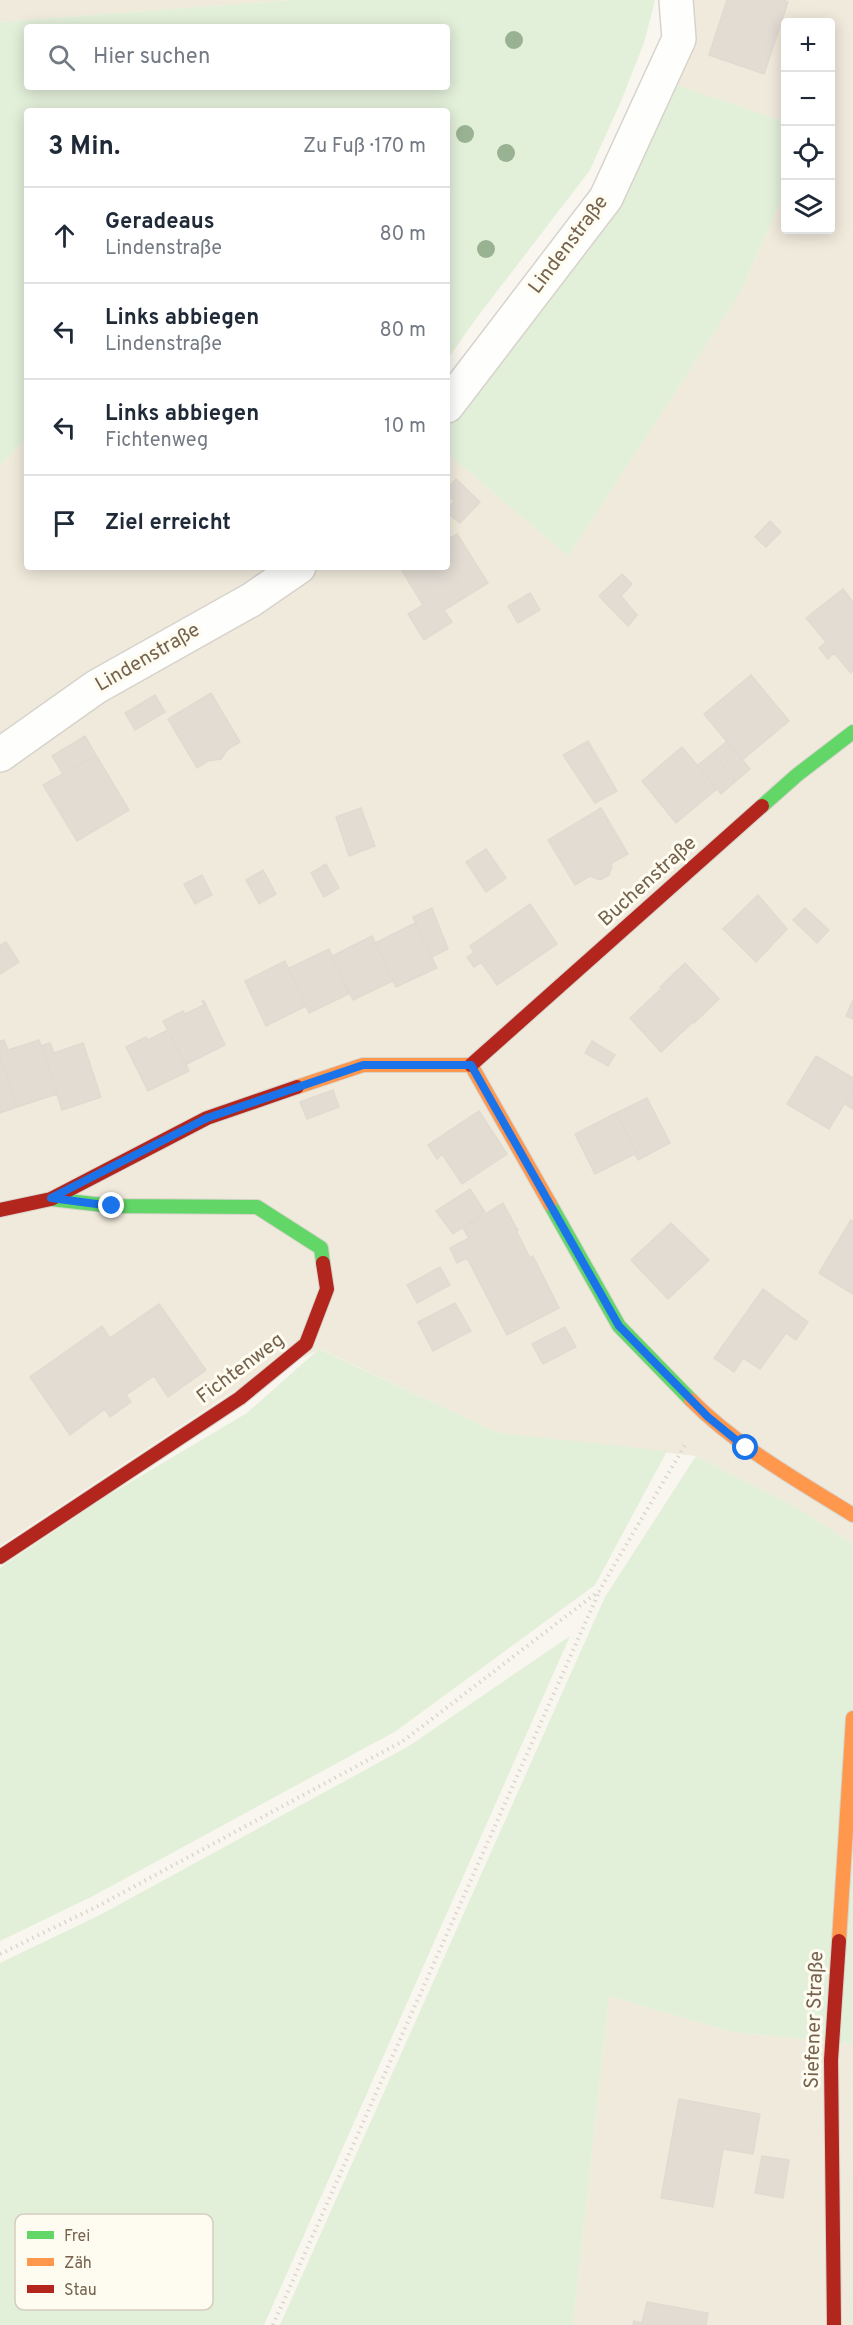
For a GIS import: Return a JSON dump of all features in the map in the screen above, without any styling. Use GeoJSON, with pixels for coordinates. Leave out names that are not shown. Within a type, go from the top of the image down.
{"type":"FeatureCollection","features":[{"type":"Feature","properties":{"kind":"street","name":"Lindenstraße"},"geometry":{"type":"LineString","coordinates":[[450,402],[606,198],[679,39],[676,0]]}},
{"type":"Feature","properties":{"kind":"street","name":"Lindenstraße"},"geometry":{"type":"LineString","coordinates":[[0,755],[96,687],[251,600],[295,570]]}},
{"type":"Feature","properties":{"kind":"street","name":"Buchenstraße"},"geometry":{"type":"LineString","coordinates":[[471,1065],[797,775],[853,732]]}},
{"type":"Feature","properties":{"kind":"street"},"geometry":{"type":"LineString","coordinates":[[0,1210],[51,1198],[207,1118],[363,1065],[471,1065],[619,1326],[708,1417],[746,1448],[853,1515]]}},
{"type":"Feature","properties":{"kind":"street","name":"Fichtenweg"},"geometry":{"type":"LineString","coordinates":[[0,1557],[240,1398],[306,1344],[327,1289],[321,1248],[257,1207],[112,1206],[51,1198]]}},
{"type":"Feature","properties":{"kind":"street","name":"Siefener Straße"},"geometry":{"type":"LineString","coordinates":[[834,2325],[831,2060],[853,1718]]}},
{"type":"Feature","properties":{"kind":"path"},"geometry":{"type":"LineString","coordinates":[[273,2325],[599,1591],[693,1432],[708,1417]]}},
{"type":"Feature","properties":{"kind":"path"},"geometry":{"type":"LineString","coordinates":[[0,1954],[98,1906],[403,1741],[599,1591]]}},
{"type":"Feature","properties":{"kind":"shaded area"},"geometry":{"type":"Polygon","coordinates":[[[0,0],[293,0],[0,22],[0,0]]]}},
{"type":"Feature","properties":{"kind":"shaded area"},"geometry":{"type":"Polygon","coordinates":[[[683,0],[853,0],[853,1544],[799,1509],[696,1456],[498,1433],[320,1349],[232,1392],[0,1546],[0,466],[24,440],[24,570],[450,570],[450,456],[568,556],[740,293],[781,200],[781,234],[835,234],[835,18],[781,18],[781,121],[668,82],[683,0]]]}},
{"type":"Feature","properties":{"kind":"shaded area"},"geometry":{"type":"Polygon","coordinates":[[[609,1996],[732,2032],[852,2044],[850,2325],[573,2325],[609,1996]]]}},
{"type":"Feature","properties":{"kind":"green space"},"geometry":{"type":"Polygon","coordinates":[[[293,0],[655,0],[644,43],[590,170],[450,356],[450,108],[24,108],[24,440],[0,466],[0,22],[293,0]]]}},
{"type":"Feature","properties":{"kind":"green space"},"geometry":{"type":"Polygon","coordinates":[[[668,82],[781,121],[781,200],[740,293],[568,556],[450,456],[450,419],[614,200],[668,82]]]}},
{"type":"Feature","properties":{"kind":"green space"},"geometry":{"type":"Polygon","coordinates":[[[319,1349],[498,1433],[667,1451],[595,1585],[396,1731],[93,1896],[0,1941],[0,1568],[102,1499],[247,1413],[319,1349]]]}},
{"type":"Feature","properties":{"kind":"green space"},"geometry":{"type":"Polygon","coordinates":[[[696,1456],[799,1509],[853,1544],[853,2325],[850,2325],[852,2044],[732,2032],[609,1996],[573,2325],[280,2325],[605,1597],[696,1456]]]}},
{"type":"Feature","properties":{"kind":"green space"},"geometry":{"type":"Polygon","coordinates":[[[570,1636],[264,2325],[0,2325],[0,1963],[100,1915],[409,1746],[570,1636]]]}},
{"type":"Feature","properties":{"kind":"building"},"geometry":{"type":"Polygon","coordinates":[[[727,0],[786,0],[785,2],[788,2],[764,74],[709,55],[727,0]]]}},
{"type":"Feature","properties":{"kind":"building"},"geometry":{"type":"Polygon","coordinates":[[[456,479],[480,502],[460,523],[450,515],[450,506],[454,501],[450,498],[450,486],[456,479]]]}},
{"type":"Feature","properties":{"kind":"building"},"geometry":{"type":"Polygon","coordinates":[[[770,521],[781,532],[766,547],[755,537],[770,521]]]}},
{"type":"Feature","properties":{"kind":"building"},"geometry":{"type":"Polygon","coordinates":[[[457,534],[488,583],[444,610],[452,622],[424,640],[408,614],[423,605],[402,570],[450,570],[450,538],[457,534]]]}},
{"type":"Feature","properties":{"kind":"building"},"geometry":{"type":"Polygon","coordinates":[[[622,574],[632,584],[621,596],[637,615],[628,626],[599,596],[622,574]]]}},
{"type":"Feature","properties":{"kind":"building"},"geometry":{"type":"Polygon","coordinates":[[[843,589],[853,602],[853,671],[851,673],[834,653],[828,659],[819,648],[826,642],[806,618],[843,589]]]}},
{"type":"Feature","properties":{"kind":"building"},"geometry":{"type":"Polygon","coordinates":[[[530,593],[540,610],[518,623],[508,606],[530,593]]]}},
{"type":"Feature","properties":{"kind":"building"},"geometry":{"type":"Polygon","coordinates":[[[751,675],[789,721],[742,760],[704,714],[751,675]]]}},
{"type":"Feature","properties":{"kind":"building"},"geometry":{"type":"Polygon","coordinates":[[[211,693],[240,742],[228,749],[221,759],[208,761],[197,768],[168,719],[211,693]]]}},
{"type":"Feature","properties":{"kind":"building"},"geometry":{"type":"Polygon","coordinates":[[[155,695],[165,712],[135,730],[125,713],[155,695]]]}},
{"type":"Feature","properties":{"kind":"building"},"geometry":{"type":"Polygon","coordinates":[[[85,736],[96,755],[63,774],[52,756],[85,736]]]}},
{"type":"Feature","properties":{"kind":"building"},"geometry":{"type":"Polygon","coordinates":[[[588,741],[617,791],[595,803],[563,755],[588,741]]]}},
{"type":"Feature","properties":{"kind":"building"},"geometry":{"type":"Polygon","coordinates":[[[727,741],[750,769],[736,781],[713,753],[727,741]]]}},
{"type":"Feature","properties":{"kind":"building"},"geometry":{"type":"Polygon","coordinates":[[[682,747],[717,789],[676,823],[642,781],[682,747]]]}},
{"type":"Feature","properties":{"kind":"building"},"geometry":{"type":"Polygon","coordinates":[[[713,753],[736,781],[721,794],[698,765],[713,753]]]}},
{"type":"Feature","properties":{"kind":"building"},"geometry":{"type":"Polygon","coordinates":[[[96,755],[129,810],[77,841],[43,785],[96,755]]]}},
{"type":"Feature","properties":{"kind":"building"},"geometry":{"type":"Polygon","coordinates":[[[361,808],[375,846],[349,856],[336,817],[361,808]]]}},
{"type":"Feature","properties":{"kind":"building"},"geometry":{"type":"Polygon","coordinates":[[[601,808],[628,854],[610,864],[612,866],[609,875],[600,880],[590,876],[575,885],[548,840],[601,808]]]}},
{"type":"Feature","properties":{"kind":"building"},"geometry":{"type":"Polygon","coordinates":[[[486,849],[506,878],[486,892],[466,862],[486,849]]]}},
{"type":"Feature","properties":{"kind":"building"},"geometry":{"type":"Polygon","coordinates":[[[326,864],[339,888],[324,897],[311,873],[326,864]]]}},
{"type":"Feature","properties":{"kind":"building"},"geometry":{"type":"Polygon","coordinates":[[[263,870],[276,894],[259,904],[246,880],[263,870]]]}},
{"type":"Feature","properties":{"kind":"building"},"geometry":{"type":"Polygon","coordinates":[[[202,875],[212,895],[195,904],[184,884],[202,875]]]}},
{"type":"Feature","properties":{"kind":"building"},"geometry":{"type":"Polygon","coordinates":[[[758,895],[787,929],[756,962],[723,929],[758,895]]]}},
{"type":"Feature","properties":{"kind":"building"},"geometry":{"type":"Polygon","coordinates":[[[530,904],[557,944],[497,985],[481,962],[474,967],[467,957],[474,953],[470,946],[530,904]]]}},
{"type":"Feature","properties":{"kind":"building"},"geometry":{"type":"Polygon","coordinates":[[[432,908],[448,949],[432,957],[413,917],[432,908]]]}},
{"type":"Feature","properties":{"kind":"building"},"geometry":{"type":"Polygon","coordinates":[[[805,908],[829,930],[817,943],[793,920],[805,908]]]}},
{"type":"Feature","properties":{"kind":"building"},"geometry":{"type":"Polygon","coordinates":[[[415,923],[437,968],[396,987],[375,943],[415,923]]]}},
{"type":"Feature","properties":{"kind":"building"},"geometry":{"type":"Polygon","coordinates":[[[372,936],[393,981],[353,1000],[332,956],[372,936]]]}},
{"type":"Feature","properties":{"kind":"building"},"geometry":{"type":"Polygon","coordinates":[[[6,942],[19,962],[0,974],[0,945],[6,942]]]}},
{"type":"Feature","properties":{"kind":"building"},"geometry":{"type":"Polygon","coordinates":[[[329,949],[349,994],[309,1013],[289,968],[329,949]]]}},
{"type":"Feature","properties":{"kind":"building"},"geometry":{"type":"Polygon","coordinates":[[[285,961],[306,1006],[266,1026],[245,981],[285,961]]]}},
{"type":"Feature","properties":{"kind":"building"},"geometry":{"type":"Polygon","coordinates":[[[685,963],[719,999],[694,1023],[695,1020],[663,987],[660,987],[685,963]]]}},
{"type":"Feature","properties":{"kind":"building"},"geometry":{"type":"Polygon","coordinates":[[[663,987],[695,1020],[661,1052],[630,1018],[663,987]]]}},
{"type":"Feature","properties":{"kind":"building"},"geometry":{"type":"Polygon","coordinates":[[[853,1000],[853,1019],[846,1016],[853,1000]]]}},
{"type":"Feature","properties":{"kind":"building"},"geometry":{"type":"Polygon","coordinates":[[[202,1001],[225,1045],[185,1065],[163,1021],[183,1011],[185,1014],[204,1005],[202,1001]]]}},
{"type":"Feature","properties":{"kind":"building"},"geometry":{"type":"Polygon","coordinates":[[[168,1030],[189,1071],[148,1091],[126,1047],[168,1030]]]}},
{"type":"Feature","properties":{"kind":"building"},"geometry":{"type":"Polygon","coordinates":[[[4,1040],[8,1050],[39,1040],[57,1094],[17,1107],[0,1056],[0,1041],[4,1040]]]}},
{"type":"Feature","properties":{"kind":"building"},"geometry":{"type":"Polygon","coordinates":[[[592,1041],[615,1055],[608,1066],[585,1053],[592,1041]]]}},
{"type":"Feature","properties":{"kind":"building"},"geometry":{"type":"Polygon","coordinates":[[[50,1043],[54,1053],[83,1043],[101,1097],[62,1110],[41,1046],[50,1043]]]}},
{"type":"Feature","properties":{"kind":"building"},"geometry":{"type":"Polygon","coordinates":[[[0,1056],[17,1107],[0,1113],[0,1056]]]}},
{"type":"Feature","properties":{"kind":"building"},"geometry":{"type":"Polygon","coordinates":[[[816,1056],[853,1078],[853,1090],[829,1129],[787,1104],[816,1056]]]}},
{"type":"Feature","properties":{"kind":"building"},"geometry":{"type":"Polygon","coordinates":[[[333,1090],[339,1107],[307,1119],[300,1102],[333,1090]]]}},
{"type":"Feature","properties":{"kind":"building"},"geometry":{"type":"Polygon","coordinates":[[[853,1090],[853,1109],[845,1104],[853,1090]]]}},
{"type":"Feature","properties":{"kind":"building"},"geometry":{"type":"Polygon","coordinates":[[[647,1098],[670,1143],[638,1160],[635,1154],[637,1153],[616,1113],[647,1098]]]}},
{"type":"Feature","properties":{"kind":"building"},"geometry":{"type":"Polygon","coordinates":[[[479,1111],[507,1154],[462,1184],[442,1154],[437,1159],[428,1145],[479,1111]]]}},
{"type":"Feature","properties":{"kind":"building"},"geometry":{"type":"Polygon","coordinates":[[[616,1113],[637,1153],[595,1174],[575,1134],[616,1113]]]}},
{"type":"Feature","properties":{"kind":"building"},"geometry":{"type":"Polygon","coordinates":[[[470,1189],[485,1212],[453,1234],[436,1211],[470,1189]]]}},
{"type":"Feature","properties":{"kind":"building"},"geometry":{"type":"Polygon","coordinates":[[[503,1203],[518,1229],[517,1232],[530,1258],[533,1256],[559,1308],[507,1335],[467,1258],[457,1263],[450,1248],[469,1238],[463,1228],[503,1203]]]}},
{"type":"Feature","properties":{"kind":"building"},"geometry":{"type":"Polygon","coordinates":[[[851,1220],[853,1221],[853,1294],[819,1273],[851,1220]]]}},
{"type":"Feature","properties":{"kind":"building"},"geometry":{"type":"Polygon","coordinates":[[[671,1223],[709,1260],[668,1299],[631,1260],[671,1223]]]}},
{"type":"Feature","properties":{"kind":"building"},"geometry":{"type":"Polygon","coordinates":[[[440,1267],[450,1285],[417,1303],[407,1285],[440,1267]]]}},
{"type":"Feature","properties":{"kind":"building"},"geometry":{"type":"Polygon","coordinates":[[[763,1289],[808,1322],[796,1340],[786,1333],[760,1369],[743,1358],[734,1372],[714,1358],[763,1289]]]}},
{"type":"Feature","properties":{"kind":"building"},"geometry":{"type":"Polygon","coordinates":[[[455,1303],[471,1331],[433,1351],[418,1322],[455,1303]]]}},
{"type":"Feature","properties":{"kind":"building"},"geometry":{"type":"Polygon","coordinates":[[[159,1304],[206,1370],[168,1397],[154,1376],[126,1395],[131,1402],[110,1417],[105,1409],[70,1435],[30,1377],[102,1326],[110,1338],[159,1304]]]}},
{"type":"Feature","properties":{"kind":"building"},"geometry":{"type":"Polygon","coordinates":[[[565,1327],[576,1347],[543,1364],[532,1344],[565,1327]]]}},
{"type":"Feature","properties":{"kind":"building"},"geometry":{"type":"Polygon","coordinates":[[[679,2099],[760,2114],[753,2154],[723,2149],[713,2207],[661,2198],[679,2099]]]}},
{"type":"Feature","properties":{"kind":"building"},"geometry":{"type":"Polygon","coordinates":[[[762,2156],[789,2160],[783,2198],[755,2193],[762,2156]]]}},
{"type":"Feature","properties":{"kind":"building"},"geometry":{"type":"Polygon","coordinates":[[[647,2302],[708,2313],[706,2325],[633,2325],[634,2321],[642,2323],[647,2302]]]}},
{"type":"Feature","properties":{"kind":"traffic: fast"},"geometry":{"type":"LineString","coordinates":[[762,806],[797,775],[853,732]]}},
{"type":"Feature","properties":{"kind":"traffic: fast"},"geometry":{"type":"LineString","coordinates":[[51,1199],[112,1206],[257,1207],[321,1248],[323,1263]]}},
{"type":"Feature","properties":{"kind":"traffic: fast"},"geometry":{"type":"LineString","coordinates":[[550,1204],[619,1326],[691,1400]]}},
{"type":"Feature","properties":{"kind":"traffic: slow"},"geometry":{"type":"LineString","coordinates":[[297,1087],[363,1065],[471,1065],[550,1204]]}},
{"type":"Feature","properties":{"kind":"traffic: slow"},"geometry":{"type":"LineString","coordinates":[[691,1400],[748,1448],[853,1515]]}},
{"type":"Feature","properties":{"kind":"traffic: slow"},"geometry":{"type":"LineString","coordinates":[[839,1941],[853,1718]]}},
{"type":"Feature","properties":{"kind":"traffic: jam"},"geometry":{"type":"LineString","coordinates":[[471,1065],[762,806]]}},
{"type":"Feature","properties":{"kind":"traffic: jam"},"geometry":{"type":"LineString","coordinates":[[0,1210],[51,1199],[207,1118],[297,1087]]}},
{"type":"Feature","properties":{"kind":"traffic: jam"},"geometry":{"type":"LineString","coordinates":[[0,1557],[240,1398],[306,1344],[327,1289],[323,1263]]}},
{"type":"Feature","properties":{"kind":"traffic: jam"},"geometry":{"type":"LineString","coordinates":[[834,2325],[831,2060],[839,1941]]}},
{"type":"Feature","properties":{"kind":"route"},"geometry":{"type":"LineString","coordinates":[[112,1206],[51,1198],[207,1118],[363,1065],[471,1065],[619,1326],[708,1417],[746,1448]]}}]}
